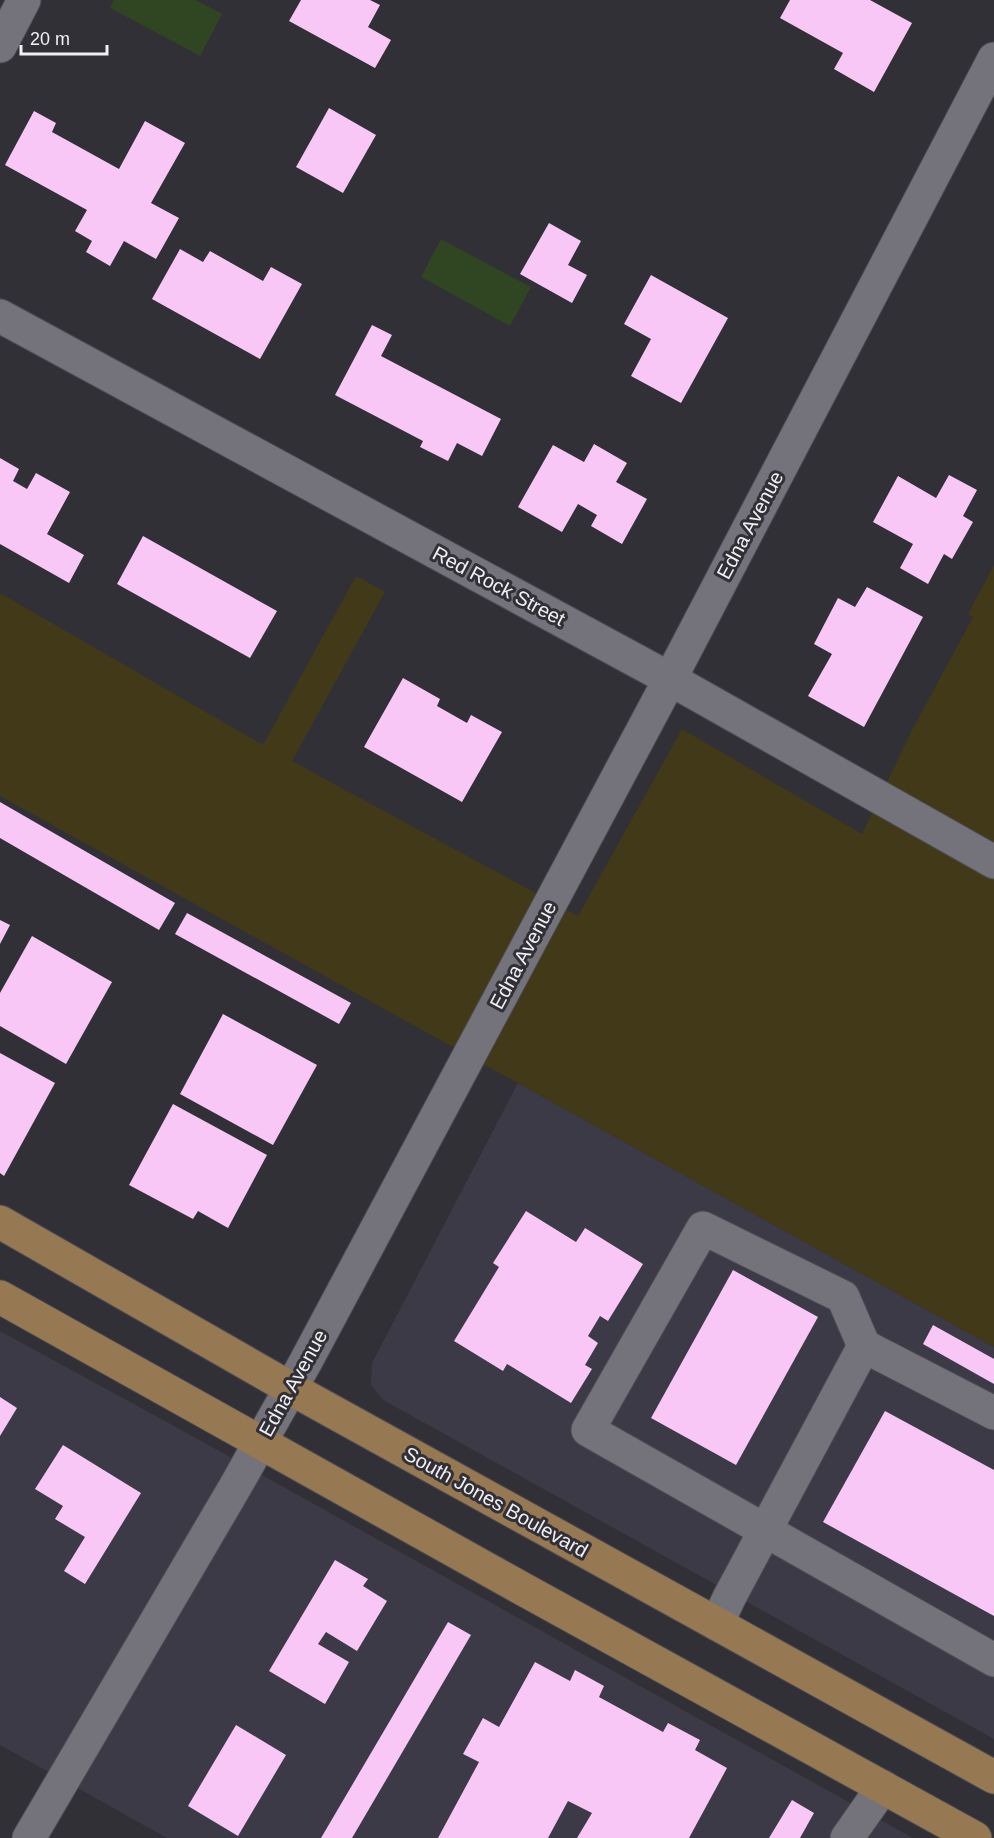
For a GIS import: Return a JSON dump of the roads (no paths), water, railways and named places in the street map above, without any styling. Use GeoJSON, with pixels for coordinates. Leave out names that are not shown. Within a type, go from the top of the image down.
{"type":"FeatureCollection","features":[{"type":"Feature","properties":{"kind":"main road","name":"South Jones Boulevard"},"geometry":{"type":"LineString","coordinates":[[0,1222],[290,1388],[994,1777]]}},
{"type":"Feature","properties":{"kind":"main road"},"geometry":{"type":"LineString","coordinates":[[0,1297],[975,1838]]}},
{"type":"Feature","properties":{"kind":"street"},"geometry":{"type":"LineString","coordinates":[[0,46],[24,0]]}},
{"type":"Feature","properties":{"kind":"street","name":"Edna Avenue"},"geometry":{"type":"LineString","coordinates":[[29,1838],[260,1441],[447,1100],[994,59]]}},
{"type":"Feature","properties":{"kind":"street","name":"Red Rock Street"},"geometry":{"type":"LineString","coordinates":[[0,316],[670,679],[994,862]]}},
{"type":"Feature","properties":{"kind":"street"},"geometry":{"type":"LineString","coordinates":[[994,1413],[864,1346],[843,1297],[704,1228],[588,1430],[994,1660]]}},
{"type":"Feature","properties":{"kind":"street"},"geometry":{"type":"LineString","coordinates":[[717,1624],[864,1346]]}},
{"type":"Feature","properties":{"kind":"street"},"geometry":{"type":"LineString","coordinates":[[847,1838],[883,1787]]}}]}
